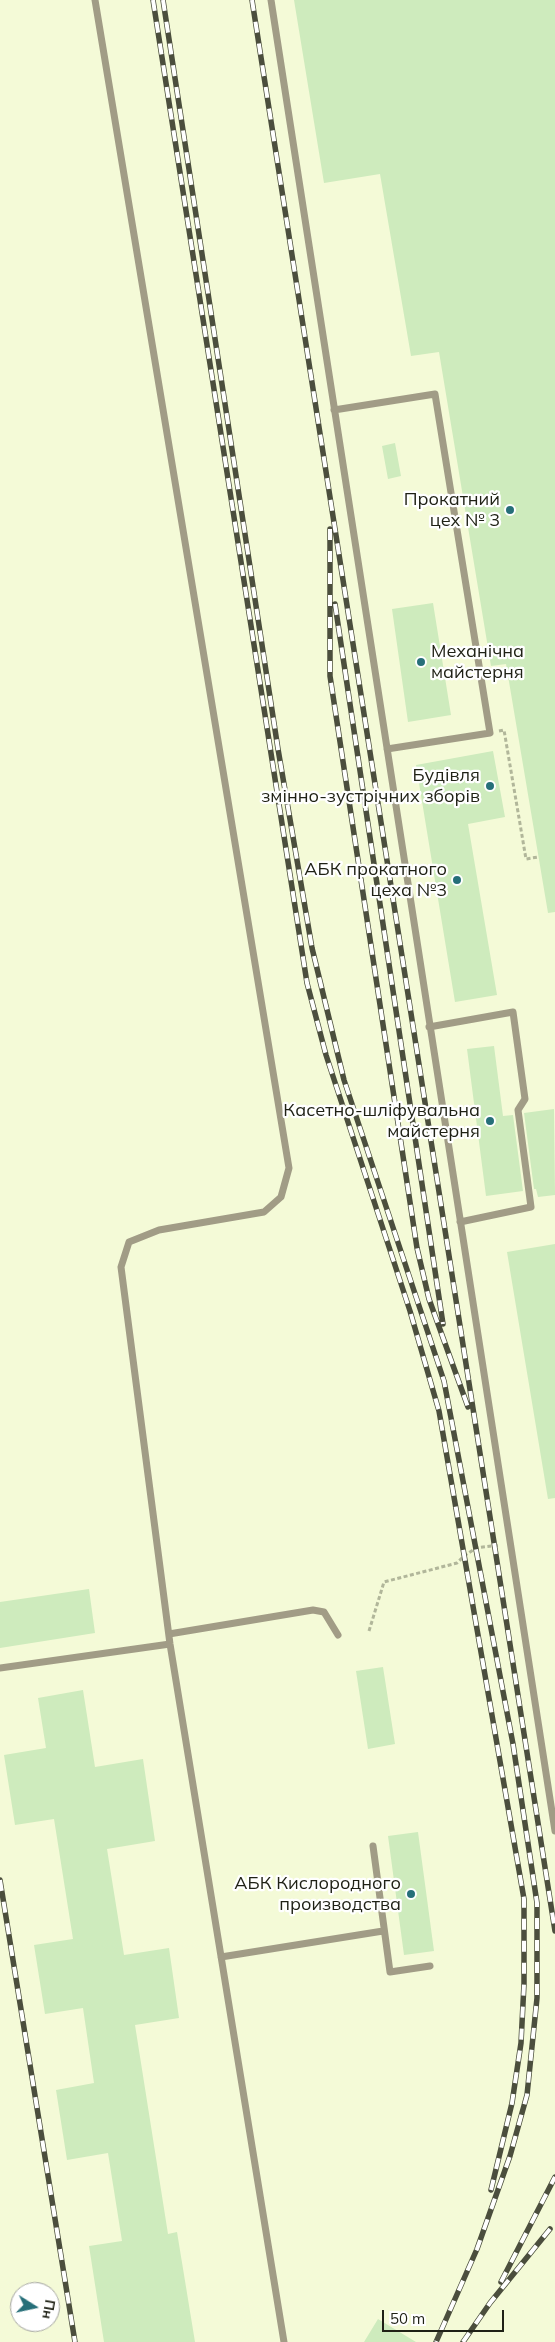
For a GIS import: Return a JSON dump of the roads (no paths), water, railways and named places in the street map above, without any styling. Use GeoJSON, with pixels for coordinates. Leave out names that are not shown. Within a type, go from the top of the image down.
{"type":"FeatureCollection","features":[{"type":"Feature","properties":{"kind":"lane"},"geometry":{"type":"LineString","coordinates":[[95,0],[290,1168],[281,1197],[264,1212],[159,1230],[128,1242],[121,1268],[170,1644],[284,2342]]}},
{"type":"Feature","properties":{"kind":"lane"},"geometry":{"type":"LineString","coordinates":[[271,0],[555,1831]]}},
{"type":"Feature","properties":{"kind":"lane"},"geometry":{"type":"LineString","coordinates":[[334,410],[435,394],[490,733],[386,749]]}},
{"type":"Feature","properties":{"kind":"lane"},"geometry":{"type":"LineString","coordinates":[[429,1026],[513,1012],[515,1022],[525,1098],[518,1110],[531,1207],[460,1222]]}},
{"type":"Feature","properties":{"kind":"lane"},"geometry":{"type":"LineString","coordinates":[[169,1634],[313,1610],[324,1612],[338,1635]]}},
{"type":"Feature","properties":{"kind":"lane"},"geometry":{"type":"LineString","coordinates":[[0,1668],[170,1644]]}},
{"type":"Feature","properties":{"kind":"lane"},"geometry":{"type":"LineString","coordinates":[[373,1846],[390,1972],[430,1966]]}},
{"type":"Feature","properties":{"kind":"lane"},"geometry":{"type":"LineString","coordinates":[[221,1957],[383,1931]]}},
{"type":"Feature","properties":{"kind":"railway"},"geometry":{"type":"LineString","coordinates":[[153,0],[307,983],[326,1055],[410,1311],[439,1411],[524,1899],[524,1984],[521,2043],[512,2103],[491,2190]]}},
{"type":"Feature","properties":{"kind":"railway"},"geometry":{"type":"LineString","coordinates":[[163,0],[278,749],[312,948],[344,1080],[444,1381],[513,1744],[537,1903],[537,1998],[527,2095],[510,2156],[477,2249],[436,2342]]}},
{"type":"Feature","properties":{"kind":"railway"},"geometry":{"type":"LineString","coordinates":[[252,0],[555,1931]]}},
{"type":"Feature","properties":{"kind":"railway"},"geometry":{"type":"LineString","coordinates":[[330,529],[330,676],[417,1248],[429,1299],[468,1407]]}},
{"type":"Feature","properties":{"kind":"railway"},"geometry":{"type":"LineString","coordinates":[[335,604],[443,1324]]}},
{"type":"Feature","properties":{"kind":"railway"},"geometry":{"type":"LineString","coordinates":[[0,1880],[75,2342]]}},
{"type":"Feature","properties":{"kind":"railway"},"geometry":{"type":"LineString","coordinates":[[501,2282],[555,2177]]}},
{"type":"Feature","properties":{"kind":"railway"},"geometry":{"type":"LineString","coordinates":[[463,2342],[490,2303],[550,2229]]}},
{"type":"Feature","properties":{"kind":"place","name":"Прокатний цех № 3"},"geometry":{"type":"Point","coordinates":[510,510]}},
{"type":"Feature","properties":{"kind":"place","name":"Механічна майстерня"},"geometry":{"type":"Point","coordinates":[421,662]}},
{"type":"Feature","properties":{"kind":"place","name":"Будівля змінно-зустрічних зборів"},"geometry":{"type":"Point","coordinates":[490,786]}},
{"type":"Feature","properties":{"kind":"place","name":"АБК прокатного цеха №3"},"geometry":{"type":"Point","coordinates":[457,880]}},
{"type":"Feature","properties":{"kind":"place","name":"Касетно-шліфувальна майстерня"},"geometry":{"type":"Point","coordinates":[490,1121]}},
{"type":"Feature","properties":{"kind":"place","name":"АБК Кислородного производства"},"geometry":{"type":"Point","coordinates":[411,1894]}}]}
